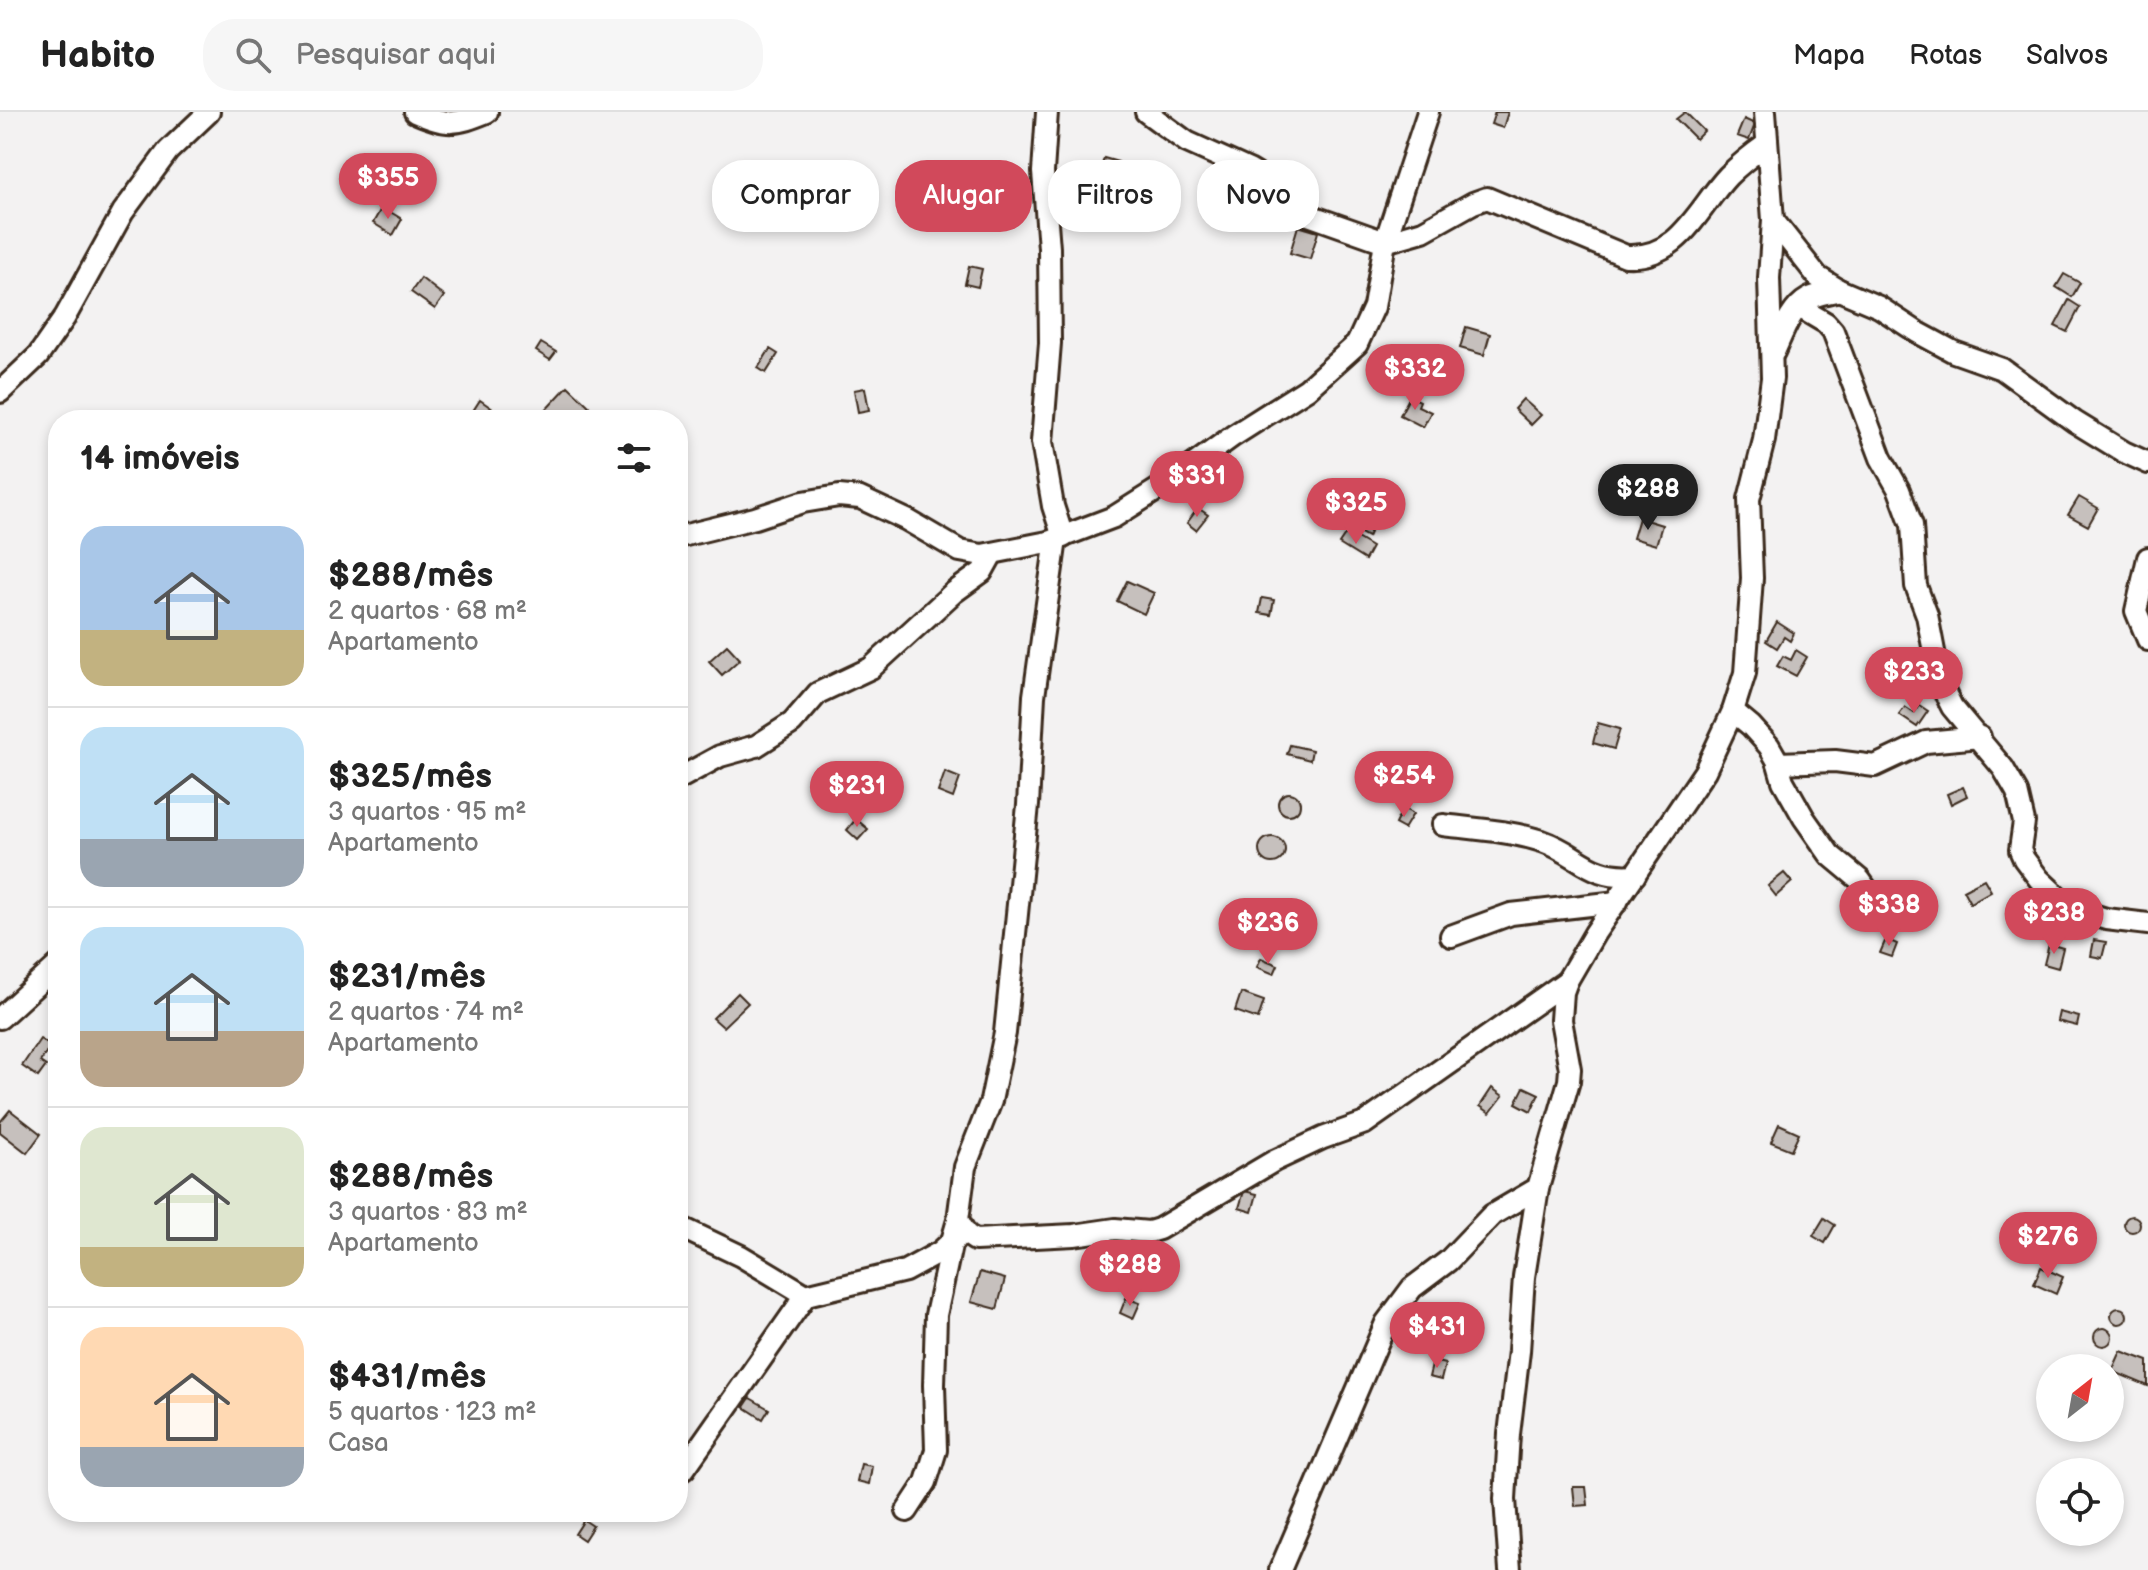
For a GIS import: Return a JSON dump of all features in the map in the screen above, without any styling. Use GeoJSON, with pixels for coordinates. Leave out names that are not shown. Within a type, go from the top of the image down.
{"type":"FeatureCollection","features":[{"type":"Feature","properties":{"kind":"street"},"geometry":{"type":"LineString","coordinates":[[0,392],[38,356],[65,317],[123,212],[168,151],[209,112]]}},
{"type":"Feature","properties":{"kind":"street"},"geometry":{"type":"LineString","coordinates":[[415,112],[450,124],[487,112]]}},
{"type":"Feature","properties":{"kind":"street"},"geometry":{"type":"LineString","coordinates":[[907,1511],[926,1482],[936,1450],[936,1315],[958,1220],[965,1167],[991,1101],[1005,1033],[1028,805],[1034,696],[1059,538],[1042,442],[1050,343],[1049,248],[1043,172],[1047,112]]}},
{"type":"Feature","properties":{"kind":"street"},"geometry":{"type":"LineString","coordinates":[[1146,112],[1187,142],[1249,170],[1279,188],[1303,213],[1385,242],[1423,231],[1487,198],[1626,256],[1658,253],[1679,236],[1727,177],[1767,144]]}},
{"type":"Feature","properties":{"kind":"street"},"geometry":{"type":"LineString","coordinates":[[688,535],[812,500],[850,496],[907,520],[960,551],[992,554],[1059,538],[1114,517],[1307,389],[1357,344],[1371,317],[1385,242],[1428,112]]}},
{"type":"Feature","properties":{"kind":"street"},"geometry":{"type":"LineString","coordinates":[[1510,1570],[1505,1499],[1524,1277],[1538,1188],[1569,1081],[1570,1069],[1561,1020],[1563,992],[1583,951],[1705,771],[1733,711],[1745,673],[1752,561],[1749,499],[1764,440],[1772,357],[1769,278],[1773,220],[1765,112]]}},
{"type":"Feature","properties":{"kind":"street"},"geometry":{"type":"LineString","coordinates":[[1773,220],[1811,271],[1839,290],[1879,307],[1954,352],[2002,369],[2075,422],[2148,463]]}},
{"type":"Feature","properties":{"kind":"street"},"geometry":{"type":"LineString","coordinates":[[1772,357],[1788,322],[1799,307],[1808,299],[1839,290]]}},
{"type":"Feature","properties":{"kind":"street"},"geometry":{"type":"LineString","coordinates":[[1799,307],[1826,323],[1833,331],[1876,446],[1899,490],[1912,525],[1916,586],[1927,615],[1940,683],[1952,707],[1980,737],[2017,792],[2024,822],[2020,850],[2039,879],[2070,908],[2127,923],[2148,924]]}},
{"type":"Feature","properties":{"kind":"street"},"geometry":{"type":"LineString","coordinates":[[688,774],[720,756],[756,746],[792,723],[818,693],[871,668],[953,593],[982,572],[992,554]]}},
{"type":"Feature","properties":{"kind":"street"},"geometry":{"type":"LineString","coordinates":[[2148,558],[2136,611],[2148,640]]}},
{"type":"Feature","properties":{"kind":"street"},"geometry":{"type":"LineString","coordinates":[[1733,711],[1769,746],[1783,781],[1830,855],[1860,880],[1881,910]]}},
{"type":"Feature","properties":{"kind":"street"},"geometry":{"type":"LineString","coordinates":[[1778,763],[1835,761],[1875,766],[1926,742],[1980,737]]}},
{"type":"Feature","properties":{"kind":"street"},"geometry":{"type":"LineString","coordinates":[[1443,825],[1530,837],[1548,843],[1611,876],[1635,875]]}},
{"type":"Feature","properties":{"kind":"street"},"geometry":{"type":"LineString","coordinates":[[1451,936],[1511,914],[1617,902]]}},
{"type":"Feature","properties":{"kind":"street"},"geometry":{"type":"LineString","coordinates":[[0,1018],[48,974]]}},
{"type":"Feature","properties":{"kind":"street"},"geometry":{"type":"LineString","coordinates":[[688,1463],[806,1295],[905,1271],[934,1256],[952,1241],[1074,1235],[1115,1229],[1149,1232],[1171,1224],[1274,1161],[1365,1123],[1567,981]]}},
{"type":"Feature","properties":{"kind":"street"},"geometry":{"type":"LineString","coordinates":[[1280,1570],[1386,1323],[1398,1303],[1467,1244],[1492,1215],[1538,1188]]}},
{"type":"Feature","properties":{"kind":"street"},"geometry":{"type":"LineString","coordinates":[[958,1220],[966,1234],[975,1240]]}},
{"type":"Feature","properties":{"kind":"street"},"geometry":{"type":"LineString","coordinates":[[688,1231],[741,1256],[806,1295]]}},
{"type":"Feature","properties":{"kind":"building"},"geometry":{"type":"Polygon","coordinates":[[[1495,112],[1508,112],[1503,128],[1491,124],[1495,112]]]}},
{"type":"Feature","properties":{"kind":"building"},"geometry":{"type":"Polygon","coordinates":[[[1685,112],[1704,131],[1696,139],[1676,119],[1685,112]]]}},
{"type":"Feature","properties":{"kind":"building"},"geometry":{"type":"Polygon","coordinates":[[[1744,119],[1755,124],[1749,140],[1737,136],[1744,119]]]}},
{"type":"Feature","properties":{"kind":"building"},"geometry":{"type":"Polygon","coordinates":[[[382,207],[402,219],[393,235],[373,223],[382,207]]]}},
{"type":"Feature","properties":{"kind":"building"},"geometry":{"type":"Polygon","coordinates":[[[1296,232],[1318,232],[1310,259],[1290,253],[1296,232]]]}},
{"type":"Feature","properties":{"kind":"building"},"geometry":{"type":"Polygon","coordinates":[[[969,266],[982,269],[978,287],[965,284],[969,266]]]}},
{"type":"Feature","properties":{"kind":"building"},"geometry":{"type":"Polygon","coordinates":[[[2064,274],[2080,283],[2072,297],[2056,287],[2064,274]]]}},
{"type":"Feature","properties":{"kind":"building"},"geometry":{"type":"Polygon","coordinates":[[[421,278],[444,296],[435,309],[411,292],[421,278]]]}},
{"type":"Feature","properties":{"kind":"building"},"geometry":{"type":"Polygon","coordinates":[[[2069,300],[2080,307],[2067,332],[2055,326],[2069,300]]]}},
{"type":"Feature","properties":{"kind":"building"},"geometry":{"type":"Polygon","coordinates":[[[1466,327],[1490,334],[1484,355],[1460,348],[1466,327]]]}},
{"type":"Feature","properties":{"kind":"building"},"geometry":{"type":"Polygon","coordinates":[[[541,343],[556,352],[550,360],[536,351],[541,343]]]}},
{"type":"Feature","properties":{"kind":"building"},"geometry":{"type":"Polygon","coordinates":[[[770,349],[778,354],[766,373],[758,368],[770,349]]]}},
{"type":"Feature","properties":{"kind":"building"},"geometry":{"type":"Polygon","coordinates":[[[568,386],[589,406],[585,410],[546,410],[568,386]]]}},
{"type":"Feature","properties":{"kind":"building"},"geometry":{"type":"Polygon","coordinates":[[[865,388],[869,410],[858,412],[854,390],[865,388]]]}},
{"type":"Feature","properties":{"kind":"building"},"geometry":{"type":"Polygon","coordinates":[[[1410,396],[1420,401],[1418,406],[1431,412],[1423,427],[1400,415],[1410,396]]]}},
{"type":"Feature","properties":{"kind":"building"},"geometry":{"type":"Polygon","coordinates":[[[1523,399],[1541,415],[1531,425],[1514,409],[1523,399]]]}},
{"type":"Feature","properties":{"kind":"building"},"geometry":{"type":"Polygon","coordinates":[[[480,400],[494,410],[474,410],[480,400]]]}},
{"type":"Feature","properties":{"kind":"building"},"geometry":{"type":"Polygon","coordinates":[[[2079,497],[2098,508],[2088,526],[2068,515],[2079,497]]]}},
{"type":"Feature","properties":{"kind":"building"},"geometry":{"type":"Polygon","coordinates":[[[1198,508],[1208,515],[1196,530],[1187,523],[1198,508]]]}},
{"type":"Feature","properties":{"kind":"building"},"geometry":{"type":"Polygon","coordinates":[[[1355,518],[1372,528],[1368,537],[1350,527],[1355,518]]]}},
{"type":"Feature","properties":{"kind":"building"},"geometry":{"type":"Polygon","coordinates":[[[1639,518],[1662,525],[1656,545],[1633,538],[1639,518]]]}},
{"type":"Feature","properties":{"kind":"building"},"geometry":{"type":"Polygon","coordinates":[[[1347,532],[1372,547],[1365,560],[1339,544],[1347,532]]]}},
{"type":"Feature","properties":{"kind":"building"},"geometry":{"type":"Polygon","coordinates":[[[1127,581],[1154,593],[1144,614],[1117,601],[1127,581]]]}},
{"type":"Feature","properties":{"kind":"building"},"geometry":{"type":"Polygon","coordinates":[[[1262,598],[1274,600],[1271,615],[1259,613],[1262,598]]]}},
{"type":"Feature","properties":{"kind":"building"},"geometry":{"type":"Polygon","coordinates":[[[1777,622],[1794,633],[1790,641],[1784,637],[1777,648],[1766,641],[1777,622]]]}},
{"type":"Feature","properties":{"kind":"building"},"geometry":{"type":"Polygon","coordinates":[[[727,645],[740,659],[722,675],[709,661],[727,645]]]}},
{"type":"Feature","properties":{"kind":"building"},"geometry":{"type":"Polygon","coordinates":[[[1796,650],[1807,657],[1796,676],[1777,666],[1783,656],[1791,660],[1796,650]]]}},
{"type":"Feature","properties":{"kind":"building"},"geometry":{"type":"Polygon","coordinates":[[[1919,705],[1928,711],[1917,727],[1899,715],[1905,707],[1914,713],[1919,705]]]}},
{"type":"Feature","properties":{"kind":"building"},"geometry":{"type":"Polygon","coordinates":[[[1598,723],[1620,729],[1614,749],[1593,743],[1598,723]]]}},
{"type":"Feature","properties":{"kind":"building"},"geometry":{"type":"Polygon","coordinates":[[[1290,745],[1312,750],[1310,760],[1287,754],[1290,745]]]}},
{"type":"Feature","properties":{"kind":"building"},"geometry":{"type":"Polygon","coordinates":[[[945,772],[960,778],[953,798],[938,792],[945,772]]]}},
{"type":"Feature","properties":{"kind":"building"},"geometry":{"type":"Polygon","coordinates":[[[1963,787],[1967,796],[1951,804],[1947,794],[1963,787]]]}},
{"type":"Feature","properties":{"kind":"building"},"geometry":{"type":"Polygon","coordinates":[[[1285,793],[1293,793],[1300,804],[1293,815],[1285,815],[1278,808],[1278,800],[1285,793]]]}},
{"type":"Feature","properties":{"kind":"building"},"geometry":{"type":"Polygon","coordinates":[[[1403,808],[1413,814],[1404,829],[1395,824],[1403,808]]]}},
{"type":"Feature","properties":{"kind":"building"},"geometry":{"type":"Polygon","coordinates":[[[856,819],[868,829],[858,840],[847,830],[856,819]]]}},
{"type":"Feature","properties":{"kind":"building"},"geometry":{"type":"Polygon","coordinates":[[[1272,837],[1281,841],[1285,850],[1281,859],[1272,863],[1263,859],[1259,850],[1263,841],[1272,837]]]}},
{"type":"Feature","properties":{"kind":"building"},"geometry":{"type":"Polygon","coordinates":[[[1784,873],[1792,882],[1776,896],[1768,886],[1784,873]]]}},
{"type":"Feature","properties":{"kind":"building"},"geometry":{"type":"Polygon","coordinates":[[[1984,879],[1991,891],[1970,903],[1963,890],[1984,879]]]}},
{"type":"Feature","properties":{"kind":"building"},"geometry":{"type":"Polygon","coordinates":[[[1886,939],[1897,944],[1892,957],[1880,953],[1886,939]]]}},
{"type":"Feature","properties":{"kind":"building"},"geometry":{"type":"Polygon","coordinates":[[[2094,940],[2106,942],[2102,958],[2091,956],[2094,940]]]}},
{"type":"Feature","properties":{"kind":"building"},"geometry":{"type":"Polygon","coordinates":[[[2049,944],[2063,948],[2058,968],[2044,964],[2049,944]]]}},
{"type":"Feature","properties":{"kind":"building"},"geometry":{"type":"Polygon","coordinates":[[[1261,958],[1278,965],[1274,974],[1257,967],[1261,958]]]}},
{"type":"Feature","properties":{"kind":"building"},"geometry":{"type":"Polygon","coordinates":[[[738,993],[748,1003],[723,1027],[713,1018],[738,993]]]}},
{"type":"Feature","properties":{"kind":"building"},"geometry":{"type":"Polygon","coordinates":[[[1241,993],[1264,1001],[1258,1019],[1235,1011],[1241,993]]]}},
{"type":"Feature","properties":{"kind":"building"},"geometry":{"type":"Polygon","coordinates":[[[2059,1012],[2079,1017],[2077,1026],[2057,1021],[2059,1012]]]}},
{"type":"Feature","properties":{"kind":"building"},"geometry":{"type":"Polygon","coordinates":[[[40,1039],[48,1044],[48,1050],[40,1062],[46,1066],[38,1077],[22,1066],[40,1039]]]}},
{"type":"Feature","properties":{"kind":"building"},"geometry":{"type":"Polygon","coordinates":[[[1524,1087],[1539,1094],[1531,1111],[1516,1103],[1524,1087]]]}},
{"type":"Feature","properties":{"kind":"building"},"geometry":{"type":"Polygon","coordinates":[[[1492,1088],[1503,1096],[1490,1113],[1480,1106],[1492,1088]]]}},
{"type":"Feature","properties":{"kind":"building"},"geometry":{"type":"Polygon","coordinates":[[[10,1110],[41,1134],[27,1153],[0,1132],[0,1122],[10,1110]]]}},
{"type":"Feature","properties":{"kind":"building"},"geometry":{"type":"Polygon","coordinates":[[[1779,1124],[1799,1133],[1791,1150],[1771,1142],[1779,1124]]]}},
{"type":"Feature","properties":{"kind":"building"},"geometry":{"type":"Polygon","coordinates":[[[1244,1191],[1257,1194],[1252,1212],[1239,1208],[1244,1191]]]}},
{"type":"Feature","properties":{"kind":"building"},"geometry":{"type":"Polygon","coordinates":[[[2132,1216],[2140,1224],[2132,1232],[2124,1224],[2132,1216]]]}},
{"type":"Feature","properties":{"kind":"building"},"geometry":{"type":"Polygon","coordinates":[[[1824,1218],[1835,1225],[1825,1243],[1813,1236],[1824,1218]]]}},
{"type":"Feature","properties":{"kind":"building"},"geometry":{"type":"Polygon","coordinates":[[[2041,1267],[2063,1277],[2056,1294],[2034,1284],[2041,1267]]]}},
{"type":"Feature","properties":{"kind":"building"},"geometry":{"type":"Polygon","coordinates":[[[980,1272],[1005,1279],[997,1309],[971,1302],[980,1272]]]}},
{"type":"Feature","properties":{"kind":"building"},"geometry":{"type":"Polygon","coordinates":[[[1126,1298],[1140,1303],[1133,1319],[1120,1313],[1126,1298]]]}},
{"type":"Feature","properties":{"kind":"building"},"geometry":{"type":"Polygon","coordinates":[[[2116,1308],[2122,1308],[2127,1316],[2125,1322],[2116,1324],[2111,1319],[2111,1313],[2116,1308]]]}},
{"type":"Feature","properties":{"kind":"building"},"geometry":{"type":"Polygon","coordinates":[[[2103,1328],[2112,1337],[2103,1346],[2094,1337],[2103,1328]]]}},
{"type":"Feature","properties":{"kind":"building"},"geometry":{"type":"Polygon","coordinates":[[[2121,1351],[2148,1361],[2148,1386],[2124,1376],[2124,1354],[2120,1354],[2121,1351]]]}},
{"type":"Feature","properties":{"kind":"building"},"geometry":{"type":"Polygon","coordinates":[[[1433,1361],[1445,1364],[1441,1380],[1429,1377],[1433,1361]]]}},
{"type":"Feature","properties":{"kind":"building"},"geometry":{"type":"Polygon","coordinates":[[[750,1398],[769,1409],[763,1419],[744,1407],[750,1398]]]}},
{"type":"Feature","properties":{"kind":"building"},"geometry":{"type":"Polygon","coordinates":[[[861,1464],[872,1466],[869,1484],[857,1481],[861,1464]]]}},
{"type":"Feature","properties":{"kind":"building"},"geometry":{"type":"Polygon","coordinates":[[[1573,1487],[1586,1487],[1588,1505],[1575,1506],[1573,1487]]]}},
{"type":"Feature","properties":{"kind":"building"},"geometry":{"type":"Polygon","coordinates":[[[583,1522],[593,1526],[584,1540],[575,1534],[583,1522]]]}}]}
